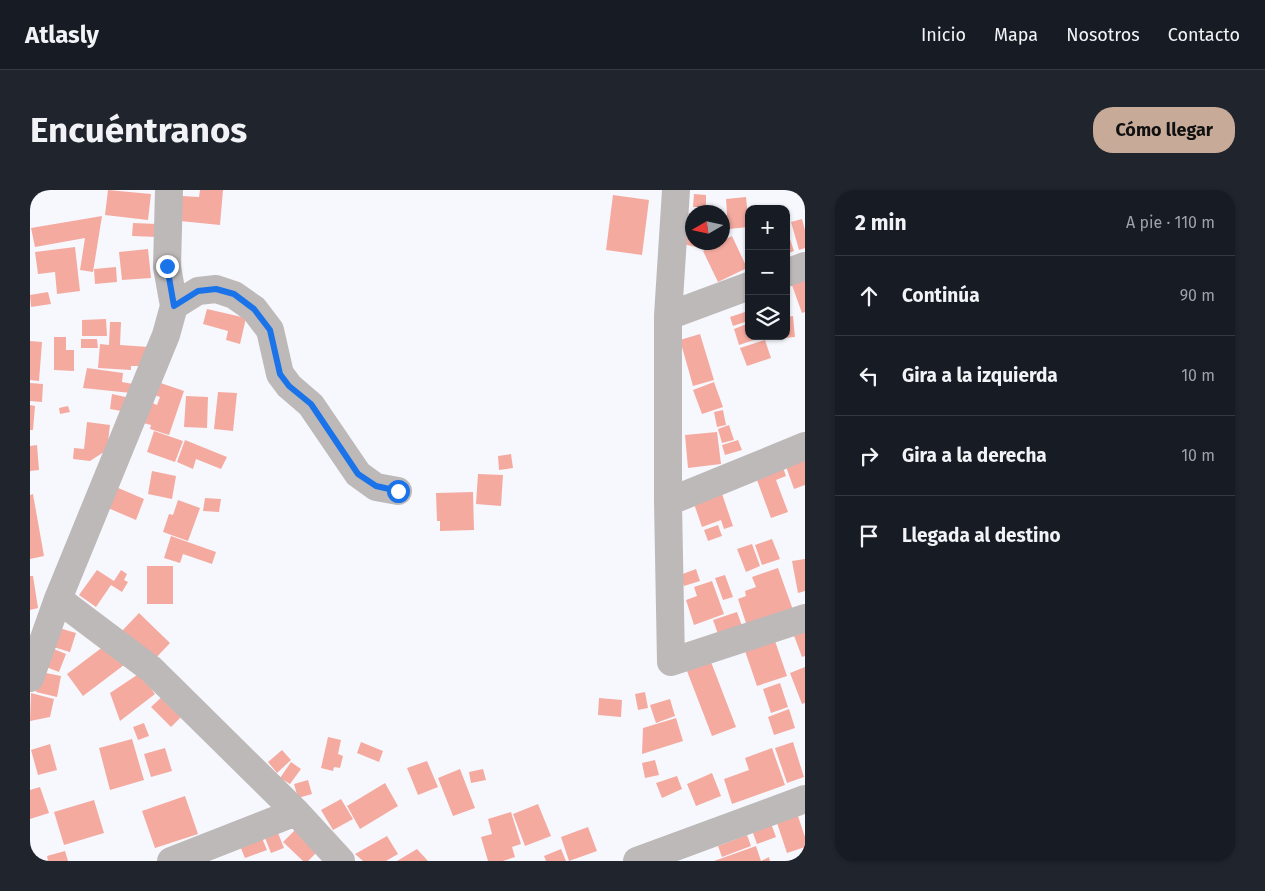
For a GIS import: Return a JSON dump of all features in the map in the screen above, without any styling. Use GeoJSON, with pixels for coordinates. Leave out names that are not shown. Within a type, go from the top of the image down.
{"type":"FeatureCollection","features":[{"type":"Feature","properties":{"kind":"street"},"geometry":{"type":"LineString","coordinates":[[30,678],[58,599],[161,351],[174,306],[167,266],[168,190]]}},
{"type":"Feature","properties":{"kind":"street"},"geometry":{"type":"LineString","coordinates":[[676,190],[668,316],[668,502],[671,662],[805,618]]}},
{"type":"Feature","properties":{"kind":"street"},"geometry":{"type":"LineString","coordinates":[[790,271],[805,266]]}},
{"type":"Feature","properties":{"kind":"street"},"geometry":{"type":"LineString","coordinates":[[668,316],[745,287]]}},
{"type":"Feature","properties":{"kind":"street"},"geometry":{"type":"LineString","coordinates":[[174,306],[198,291],[216,289],[234,294],[254,309],[270,330],[280,374],[289,386],[311,404],[358,474],[376,486],[398,491]]}},
{"type":"Feature","properties":{"kind":"street"},"geometry":{"type":"LineString","coordinates":[[668,502],[805,446]]}},
{"type":"Feature","properties":{"kind":"street"},"geometry":{"type":"LineString","coordinates":[[58,599],[151,669],[296,812],[341,861]]}},
{"type":"Feature","properties":{"kind":"street"},"geometry":{"type":"LineString","coordinates":[[636,861],[805,799]]}},
{"type":"Feature","properties":{"kind":"street"},"geometry":{"type":"LineString","coordinates":[[171,861],[296,812]]}},
{"type":"Feature","properties":{"kind":"building"},"geometry":{"type":"Polygon","coordinates":[[[108,190],[151,194],[148,220],[105,215],[108,190]]]}},
{"type":"Feature","properties":{"kind":"building"},"geometry":{"type":"Polygon","coordinates":[[[200,190],[223,190],[220,225],[180,221],[182,196],[199,197],[200,190]]]}},
{"type":"Feature","properties":{"kind":"building"},"geometry":{"type":"Polygon","coordinates":[[[694,194],[706,195],[706,205],[693,205],[694,194]]]}},
{"type":"Feature","properties":{"kind":"building"},"geometry":{"type":"Polygon","coordinates":[[[613,195],[649,200],[642,255],[606,250],[613,195]]]}},
{"type":"Feature","properties":{"kind":"building"},"geometry":{"type":"Polygon","coordinates":[[[746,197],[745,227],[730,229],[730,205],[726,205],[726,199],[746,197]]]}},
{"type":"Feature","properties":{"kind":"building"},"geometry":{"type":"Polygon","coordinates":[[[102,216],[93,272],[80,270],[85,238],[35,247],[31,228],[102,216]]]}},
{"type":"Feature","properties":{"kind":"building"},"geometry":{"type":"Polygon","coordinates":[[[802,219],[805,230],[805,248],[799,250],[791,222],[802,219]]]}},
{"type":"Feature","properties":{"kind":"building"},"geometry":{"type":"Polygon","coordinates":[[[133,223],[157,224],[157,237],[132,236],[133,223]]]}},
{"type":"Feature","properties":{"kind":"building"},"geometry":{"type":"Polygon","coordinates":[[[732,236],[745,264],[745,269],[718,282],[703,251],[730,250],[730,237],[732,236]]]}},
{"type":"Feature","properties":{"kind":"building"},"geometry":{"type":"Polygon","coordinates":[[[790,239],[794,251],[790,252],[790,239]]]}},
{"type":"Feature","properties":{"kind":"building"},"geometry":{"type":"Polygon","coordinates":[[[75,247],[80,291],[57,294],[55,272],[38,274],[35,252],[75,247]]]}},
{"type":"Feature","properties":{"kind":"building"},"geometry":{"type":"Polygon","coordinates":[[[148,249],[151,278],[122,280],[119,252],[148,249]]]}},
{"type":"Feature","properties":{"kind":"building"},"geometry":{"type":"Polygon","coordinates":[[[116,267],[117,282],[95,284],[94,269],[116,267]]]}},
{"type":"Feature","properties":{"kind":"building"},"geometry":{"type":"Polygon","coordinates":[[[805,271],[805,312],[802,313],[790,277],[805,271]]]}},
{"type":"Feature","properties":{"kind":"building"},"geometry":{"type":"Polygon","coordinates":[[[48,292],[51,304],[31,307],[30,295],[48,292]]]}},
{"type":"Feature","properties":{"kind":"building"},"geometry":{"type":"Polygon","coordinates":[[[207,309],[246,318],[240,344],[226,340],[228,331],[203,324],[207,309]]]}},
{"type":"Feature","properties":{"kind":"building"},"geometry":{"type":"Polygon","coordinates":[[[745,312],[745,322],[733,326],[730,317],[745,312]]]}},
{"type":"Feature","properties":{"kind":"building"},"geometry":{"type":"Polygon","coordinates":[[[790,316],[793,316],[795,337],[790,337],[790,316]]]}},
{"type":"Feature","properties":{"kind":"building"},"geometry":{"type":"Polygon","coordinates":[[[106,319],[107,336],[82,336],[82,320],[106,319]]]}},
{"type":"Feature","properties":{"kind":"building"},"geometry":{"type":"Polygon","coordinates":[[[110,322],[121,322],[120,345],[149,347],[148,366],[131,366],[131,370],[98,368],[100,344],[109,345],[110,322]]]}},
{"type":"Feature","properties":{"kind":"building"},"geometry":{"type":"Polygon","coordinates":[[[745,325],[745,340],[754,340],[739,345],[734,329],[745,325]]]}},
{"type":"Feature","properties":{"kind":"building"},"geometry":{"type":"Polygon","coordinates":[[[700,334],[714,380],[693,386],[680,340],[700,334]]]}},
{"type":"Feature","properties":{"kind":"building"},"geometry":{"type":"Polygon","coordinates":[[[54,337],[66,337],[66,350],[74,350],[74,371],[54,370],[54,337]]]}},
{"type":"Feature","properties":{"kind":"building"},"geometry":{"type":"Polygon","coordinates":[[[81,339],[97,339],[98,348],[81,348],[81,339]]]}},
{"type":"Feature","properties":{"kind":"building"},"geometry":{"type":"Polygon","coordinates":[[[765,340],[771,358],[747,366],[740,348],[765,340]]]}},
{"type":"Feature","properties":{"kind":"building"},"geometry":{"type":"Polygon","coordinates":[[[30,341],[42,342],[39,381],[30,380],[30,341]]]}},
{"type":"Feature","properties":{"kind":"building"},"geometry":{"type":"Polygon","coordinates":[[[87,368],[123,373],[122,382],[133,384],[131,393],[83,388],[87,368]]]}},
{"type":"Feature","properties":{"kind":"building"},"geometry":{"type":"Polygon","coordinates":[[[152,380],[184,391],[169,435],[150,429],[151,425],[143,423],[150,402],[157,405],[160,397],[148,393],[152,380]]]}},
{"type":"Feature","properties":{"kind":"building"},"geometry":{"type":"Polygon","coordinates":[[[714,382],[723,407],[702,414],[693,390],[714,382]]]}},
{"type":"Feature","properties":{"kind":"building"},"geometry":{"type":"Polygon","coordinates":[[[30,383],[43,384],[42,402],[30,401],[30,383]]]}},
{"type":"Feature","properties":{"kind":"building"},"geometry":{"type":"Polygon","coordinates":[[[218,392],[237,393],[233,431],[214,429],[218,392]]]}},
{"type":"Feature","properties":{"kind":"building"},"geometry":{"type":"Polygon","coordinates":[[[112,394],[130,398],[127,412],[110,409],[112,394]]]}},
{"type":"Feature","properties":{"kind":"building"},"geometry":{"type":"Polygon","coordinates":[[[186,396],[208,397],[207,428],[184,427],[186,396]]]}},
{"type":"Feature","properties":{"kind":"building"},"geometry":{"type":"Polygon","coordinates":[[[30,405],[35,406],[33,430],[30,430],[30,405]]]}},
{"type":"Feature","properties":{"kind":"building"},"geometry":{"type":"Polygon","coordinates":[[[68,406],[70,412],[60,414],[59,408],[68,406]]]}},
{"type":"Feature","properties":{"kind":"building"},"geometry":{"type":"Polygon","coordinates":[[[723,410],[726,425],[717,427],[714,412],[723,410]]]}},
{"type":"Feature","properties":{"kind":"building"},"geometry":{"type":"Polygon","coordinates":[[[87,422],[110,425],[107,450],[90,461],[73,459],[74,448],[84,449],[87,422]]]}},
{"type":"Feature","properties":{"kind":"building"},"geometry":{"type":"Polygon","coordinates":[[[729,425],[734,440],[722,443],[718,429],[729,425]]]}},
{"type":"Feature","properties":{"kind":"building"},"geometry":{"type":"Polygon","coordinates":[[[154,431],[183,441],[175,462],[147,452],[154,431]]]}},
{"type":"Feature","properties":{"kind":"building"},"geometry":{"type":"Polygon","coordinates":[[[717,432],[721,464],[688,468],[685,435],[717,432]]]}},
{"type":"Feature","properties":{"kind":"building"},"geometry":{"type":"Polygon","coordinates":[[[185,440],[227,457],[221,469],[196,459],[193,469],[177,462],[185,440]]]}},
{"type":"Feature","properties":{"kind":"building"},"geometry":{"type":"Polygon","coordinates":[[[738,440],[742,450],[725,455],[722,445],[738,440]]]}},
{"type":"Feature","properties":{"kind":"building"},"geometry":{"type":"Polygon","coordinates":[[[37,445],[39,470],[30,471],[30,446],[37,445]]]}},
{"type":"Feature","properties":{"kind":"building"},"geometry":{"type":"Polygon","coordinates":[[[805,453],[805,485],[794,489],[784,461],[805,453]]]}},
{"type":"Feature","properties":{"kind":"building"},"geometry":{"type":"Polygon","coordinates":[[[511,454],[513,468],[499,470],[498,456],[511,454]]]}},
{"type":"Feature","properties":{"kind":"building"},"geometry":{"type":"Polygon","coordinates":[[[781,462],[786,476],[776,480],[788,512],[771,518],[754,472],[781,462]]]}},
{"type":"Feature","properties":{"kind":"building"},"geometry":{"type":"Polygon","coordinates":[[[152,471],[176,476],[172,499],[148,494],[152,471]]]}},
{"type":"Feature","properties":{"kind":"building"},"geometry":{"type":"Polygon","coordinates":[[[478,474],[503,475],[501,506],[476,504],[478,474]]]}},
{"type":"Feature","properties":{"kind":"building"},"geometry":{"type":"Polygon","coordinates":[[[116,487],[144,499],[136,520],[108,508],[116,487]]]}},
{"type":"Feature","properties":{"kind":"building"},"geometry":{"type":"Polygon","coordinates":[[[720,488],[733,526],[724,529],[721,520],[702,527],[692,498],[720,488]]]}},
{"type":"Feature","properties":{"kind":"building"},"geometry":{"type":"Polygon","coordinates":[[[473,492],[474,530],[440,531],[440,521],[437,521],[436,493],[473,492]]]}},
{"type":"Feature","properties":{"kind":"building"},"geometry":{"type":"Polygon","coordinates":[[[33,494],[44,556],[30,559],[30,495],[33,494]]]}},
{"type":"Feature","properties":{"kind":"building"},"geometry":{"type":"Polygon","coordinates":[[[205,498],[221,499],[219,512],[203,511],[205,498]]]}},
{"type":"Feature","properties":{"kind":"building"},"geometry":{"type":"Polygon","coordinates":[[[178,500],[200,508],[188,541],[163,532],[169,514],[173,515],[178,500]]]}},
{"type":"Feature","properties":{"kind":"building"},"geometry":{"type":"Polygon","coordinates":[[[718,525],[722,536],[708,541],[704,530],[718,525]]]}},
{"type":"Feature","properties":{"kind":"building"},"geometry":{"type":"Polygon","coordinates":[[[171,536],[216,552],[212,564],[183,554],[180,563],[164,558],[171,536]]]}},
{"type":"Feature","properties":{"kind":"building"},"geometry":{"type":"Polygon","coordinates":[[[772,539],[780,559],[762,565],[755,545],[772,539]]]}},
{"type":"Feature","properties":{"kind":"building"},"geometry":{"type":"Polygon","coordinates":[[[752,544],[760,566],[746,572],[737,549],[752,544]]]}},
{"type":"Feature","properties":{"kind":"building"},"geometry":{"type":"Polygon","coordinates":[[[805,559],[805,591],[798,593],[792,561],[805,559]]]}},
{"type":"Feature","properties":{"kind":"building"},"geometry":{"type":"Polygon","coordinates":[[[147,566],[173,566],[173,604],[147,604],[147,566]]]}},
{"type":"Feature","properties":{"kind":"building"},"geometry":{"type":"Polygon","coordinates":[[[778,568],[793,610],[747,626],[738,599],[746,596],[745,591],[756,587],[752,577],[778,568]]]}},
{"type":"Feature","properties":{"kind":"building"},"geometry":{"type":"Polygon","coordinates":[[[696,569],[700,581],[684,586],[680,575],[696,569]]]}},
{"type":"Feature","properties":{"kind":"building"},"geometry":{"type":"Polygon","coordinates":[[[97,570],[114,581],[121,570],[127,574],[124,580],[128,582],[122,592],[111,585],[96,607],[79,595],[97,570]]]}},
{"type":"Feature","properties":{"kind":"building"},"geometry":{"type":"Polygon","coordinates":[[[725,575],[733,597],[723,600],[715,578],[725,575]]]}},
{"type":"Feature","properties":{"kind":"building"},"geometry":{"type":"Polygon","coordinates":[[[30,576],[33,576],[38,608],[30,610],[30,576]]]}},
{"type":"Feature","properties":{"kind":"building"},"geometry":{"type":"Polygon","coordinates":[[[712,581],[724,614],[694,625],[686,600],[697,596],[694,587],[712,581]]]}},
{"type":"Feature","properties":{"kind":"building"},"geometry":{"type":"Polygon","coordinates":[[[737,612],[742,626],[718,634],[713,620],[737,612]]]}},
{"type":"Feature","properties":{"kind":"building"},"geometry":{"type":"Polygon","coordinates":[[[139,613],[170,643],[153,661],[122,631],[139,613]]]}},
{"type":"Feature","properties":{"kind":"building"},"geometry":{"type":"Polygon","coordinates":[[[56,627],[76,633],[70,652],[50,646],[56,627]]]}},
{"type":"Feature","properties":{"kind":"building"},"geometry":{"type":"Polygon","coordinates":[[[805,629],[805,656],[802,657],[793,633],[805,629]]]}},
{"type":"Feature","properties":{"kind":"building"},"geometry":{"type":"Polygon","coordinates":[[[774,638],[787,676],[757,686],[744,648],[774,638]]]}},
{"type":"Feature","properties":{"kind":"building"},"geometry":{"type":"Polygon","coordinates":[[[108,643],[124,665],[83,696],[67,674],[108,643]]]}},
{"type":"Feature","properties":{"kind":"building"},"geometry":{"type":"Polygon","coordinates":[[[49,647],[66,654],[59,672],[41,665],[49,647]]]}},
{"type":"Feature","properties":{"kind":"building"},"geometry":{"type":"Polygon","coordinates":[[[711,662],[736,727],[712,736],[687,671],[711,662]]]}},
{"type":"Feature","properties":{"kind":"building"},"geometry":{"type":"Polygon","coordinates":[[[805,667],[805,703],[802,704],[790,673],[805,667]]]}},
{"type":"Feature","properties":{"kind":"building"},"geometry":{"type":"Polygon","coordinates":[[[41,672],[61,676],[57,697],[36,692],[41,672]]]}},
{"type":"Feature","properties":{"kind":"building"},"geometry":{"type":"Polygon","coordinates":[[[140,673],[155,694],[120,721],[110,693],[140,673]]]}},
{"type":"Feature","properties":{"kind":"building"},"geometry":{"type":"Polygon","coordinates":[[[780,683],[788,707],[771,713],[763,689],[780,683]]]}},
{"type":"Feature","properties":{"kind":"building"},"geometry":{"type":"Polygon","coordinates":[[[645,692],[648,708],[638,710],[635,694],[645,692]]]}},
{"type":"Feature","properties":{"kind":"building"},"geometry":{"type":"Polygon","coordinates":[[[31,693],[54,699],[50,717],[30,721],[31,693]]]}},
{"type":"Feature","properties":{"kind":"building"},"geometry":{"type":"Polygon","coordinates":[[[165,694],[184,714],[171,727],[151,707],[165,694]]]}},
{"type":"Feature","properties":{"kind":"building"},"geometry":{"type":"Polygon","coordinates":[[[599,698],[622,700],[621,717],[598,715],[599,698]]]}},
{"type":"Feature","properties":{"kind":"building"},"geometry":{"type":"Polygon","coordinates":[[[670,699],[675,716],[656,723],[650,705],[670,699]]]}},
{"type":"Feature","properties":{"kind":"building"},"geometry":{"type":"Polygon","coordinates":[[[789,709],[795,728],[774,735],[768,717],[789,709]]]}},
{"type":"Feature","properties":{"kind":"building"},"geometry":{"type":"Polygon","coordinates":[[[676,718],[683,741],[642,754],[643,728],[676,718]]]}},
{"type":"Feature","properties":{"kind":"building"},"geometry":{"type":"Polygon","coordinates":[[[144,723],[149,736],[138,740],[133,727],[144,723]]]}},
{"type":"Feature","properties":{"kind":"building"},"geometry":{"type":"Polygon","coordinates":[[[328,737],[341,740],[338,754],[343,756],[340,768],[334,767],[333,771],[321,768],[328,737]]]}},
{"type":"Feature","properties":{"kind":"building"},"geometry":{"type":"Polygon","coordinates":[[[132,739],[144,780],[110,790],[99,748],[132,739]]]}},
{"type":"Feature","properties":{"kind":"building"},"geometry":{"type":"Polygon","coordinates":[[[361,742],[383,751],[379,762],[357,753],[361,742]]]}},
{"type":"Feature","properties":{"kind":"building"},"geometry":{"type":"Polygon","coordinates":[[[793,742],[804,777],[787,783],[775,748],[793,742]]]}},
{"type":"Feature","properties":{"kind":"building"},"geometry":{"type":"Polygon","coordinates":[[[50,744],[57,770],[38,775],[31,750],[50,744]]]}},
{"type":"Feature","properties":{"kind":"building"},"geometry":{"type":"Polygon","coordinates":[[[165,748],[172,771],[151,777],[144,754],[165,748]]]}},
{"type":"Feature","properties":{"kind":"building"},"geometry":{"type":"Polygon","coordinates":[[[772,748],[785,785],[732,804],[724,779],[749,770],[745,758],[772,748]]]}},
{"type":"Feature","properties":{"kind":"building"},"geometry":{"type":"Polygon","coordinates":[[[282,750],[291,760],[277,773],[268,762],[282,750]]]}},
{"type":"Feature","properties":{"kind":"building"},"geometry":{"type":"Polygon","coordinates":[[[655,760],[659,775],[645,778],[642,763],[655,760]]]}},
{"type":"Feature","properties":{"kind":"building"},"geometry":{"type":"Polygon","coordinates":[[[427,761],[438,787],[418,795],[407,768],[427,761]]]}},
{"type":"Feature","properties":{"kind":"building"},"geometry":{"type":"Polygon","coordinates":[[[291,762],[301,769],[290,784],[280,778],[291,762]]]}},
{"type":"Feature","properties":{"kind":"building"},"geometry":{"type":"Polygon","coordinates":[[[460,769],[475,808],[453,816],[438,778],[460,769]]]}},
{"type":"Feature","properties":{"kind":"building"},"geometry":{"type":"Polygon","coordinates":[[[483,769],[486,780],[471,783],[469,772],[483,769]]]}},
{"type":"Feature","properties":{"kind":"building"},"geometry":{"type":"Polygon","coordinates":[[[712,773],[721,796],[696,806],[687,784],[712,773]]]}},
{"type":"Feature","properties":{"kind":"building"},"geometry":{"type":"Polygon","coordinates":[[[677,776],[682,789],[662,798],[656,783],[677,776]]]}},
{"type":"Feature","properties":{"kind":"building"},"geometry":{"type":"Polygon","coordinates":[[[308,780],[312,794],[298,798],[294,784],[308,780]]]}},
{"type":"Feature","properties":{"kind":"building"},"geometry":{"type":"Polygon","coordinates":[[[385,783],[398,806],[360,829],[347,806],[385,783]]]}},
{"type":"Feature","properties":{"kind":"building"},"geometry":{"type":"Polygon","coordinates":[[[40,787],[49,813],[30,819],[30,790],[40,787]]]}},
{"type":"Feature","properties":{"kind":"building"},"geometry":{"type":"Polygon","coordinates":[[[185,796],[198,834],[155,848],[142,811],[185,796]]]}},
{"type":"Feature","properties":{"kind":"building"},"geometry":{"type":"Polygon","coordinates":[[[341,799],[353,819],[333,830],[321,810],[341,799]]]}},
{"type":"Feature","properties":{"kind":"building"},"geometry":{"type":"Polygon","coordinates":[[[94,800],[104,833],[64,845],[54,812],[94,800]]]}},
{"type":"Feature","properties":{"kind":"building"},"geometry":{"type":"Polygon","coordinates":[[[538,804],[551,836],[525,846],[513,814],[538,804]]]}},
{"type":"Feature","properties":{"kind":"building"},"geometry":{"type":"Polygon","coordinates":[[[511,812],[521,844],[512,847],[515,857],[503,861],[488,861],[481,837],[492,834],[488,819],[511,812]]]}},
{"type":"Feature","properties":{"kind":"building"},"geometry":{"type":"Polygon","coordinates":[[[797,813],[805,837],[805,847],[787,853],[776,820],[797,813]]]}},
{"type":"Feature","properties":{"kind":"building"},"geometry":{"type":"Polygon","coordinates":[[[769,818],[776,837],[757,844],[750,825],[769,818]]]}},
{"type":"Feature","properties":{"kind":"building"},"geometry":{"type":"Polygon","coordinates":[[[588,827],[597,851],[569,861],[561,837],[588,827]]]}},
{"type":"Feature","properties":{"kind":"building"},"geometry":{"type":"Polygon","coordinates":[[[276,828],[284,848],[271,853],[263,833],[276,828]]]}},
{"type":"Feature","properties":{"kind":"building"},"geometry":{"type":"Polygon","coordinates":[[[296,829],[318,851],[308,861],[303,861],[283,842],[296,829]]]}},
{"type":"Feature","properties":{"kind":"building"},"geometry":{"type":"Polygon","coordinates":[[[260,833],[267,850],[245,858],[238,841],[260,833]]]}},
{"type":"Feature","properties":{"kind":"building"},"geometry":{"type":"Polygon","coordinates":[[[747,835],[751,846],[722,857],[718,846],[747,835]]]}},
{"type":"Feature","properties":{"kind":"building"},"geometry":{"type":"Polygon","coordinates":[[[387,836],[398,854],[386,861],[363,861],[355,854],[387,836]]]}},
{"type":"Feature","properties":{"kind":"building"},"geometry":{"type":"Polygon","coordinates":[[[756,846],[761,861],[714,861],[756,846]]]}},
{"type":"Feature","properties":{"kind":"building"},"geometry":{"type":"Polygon","coordinates":[[[417,849],[428,861],[397,861],[417,849]]]}},
{"type":"Feature","properties":{"kind":"building"},"geometry":{"type":"Polygon","coordinates":[[[561,849],[566,861],[546,861],[544,856],[561,849]]]}},
{"type":"Feature","properties":{"kind":"building"},"geometry":{"type":"Polygon","coordinates":[[[65,851],[68,861],[48,861],[47,856],[65,851]]]}},
{"type":"Feature","properties":{"kind":"building"},"geometry":{"type":"Polygon","coordinates":[[[769,857],[770,861],[761,861],[769,857]]]}},
{"type":"Feature","properties":{"kind":"route"},"geometry":{"type":"LineString","coordinates":[[167,266],[174,306],[198,291],[216,289],[234,294],[254,309],[270,330],[280,374],[289,386],[311,404],[358,474],[376,486],[398,491]]}}]}
